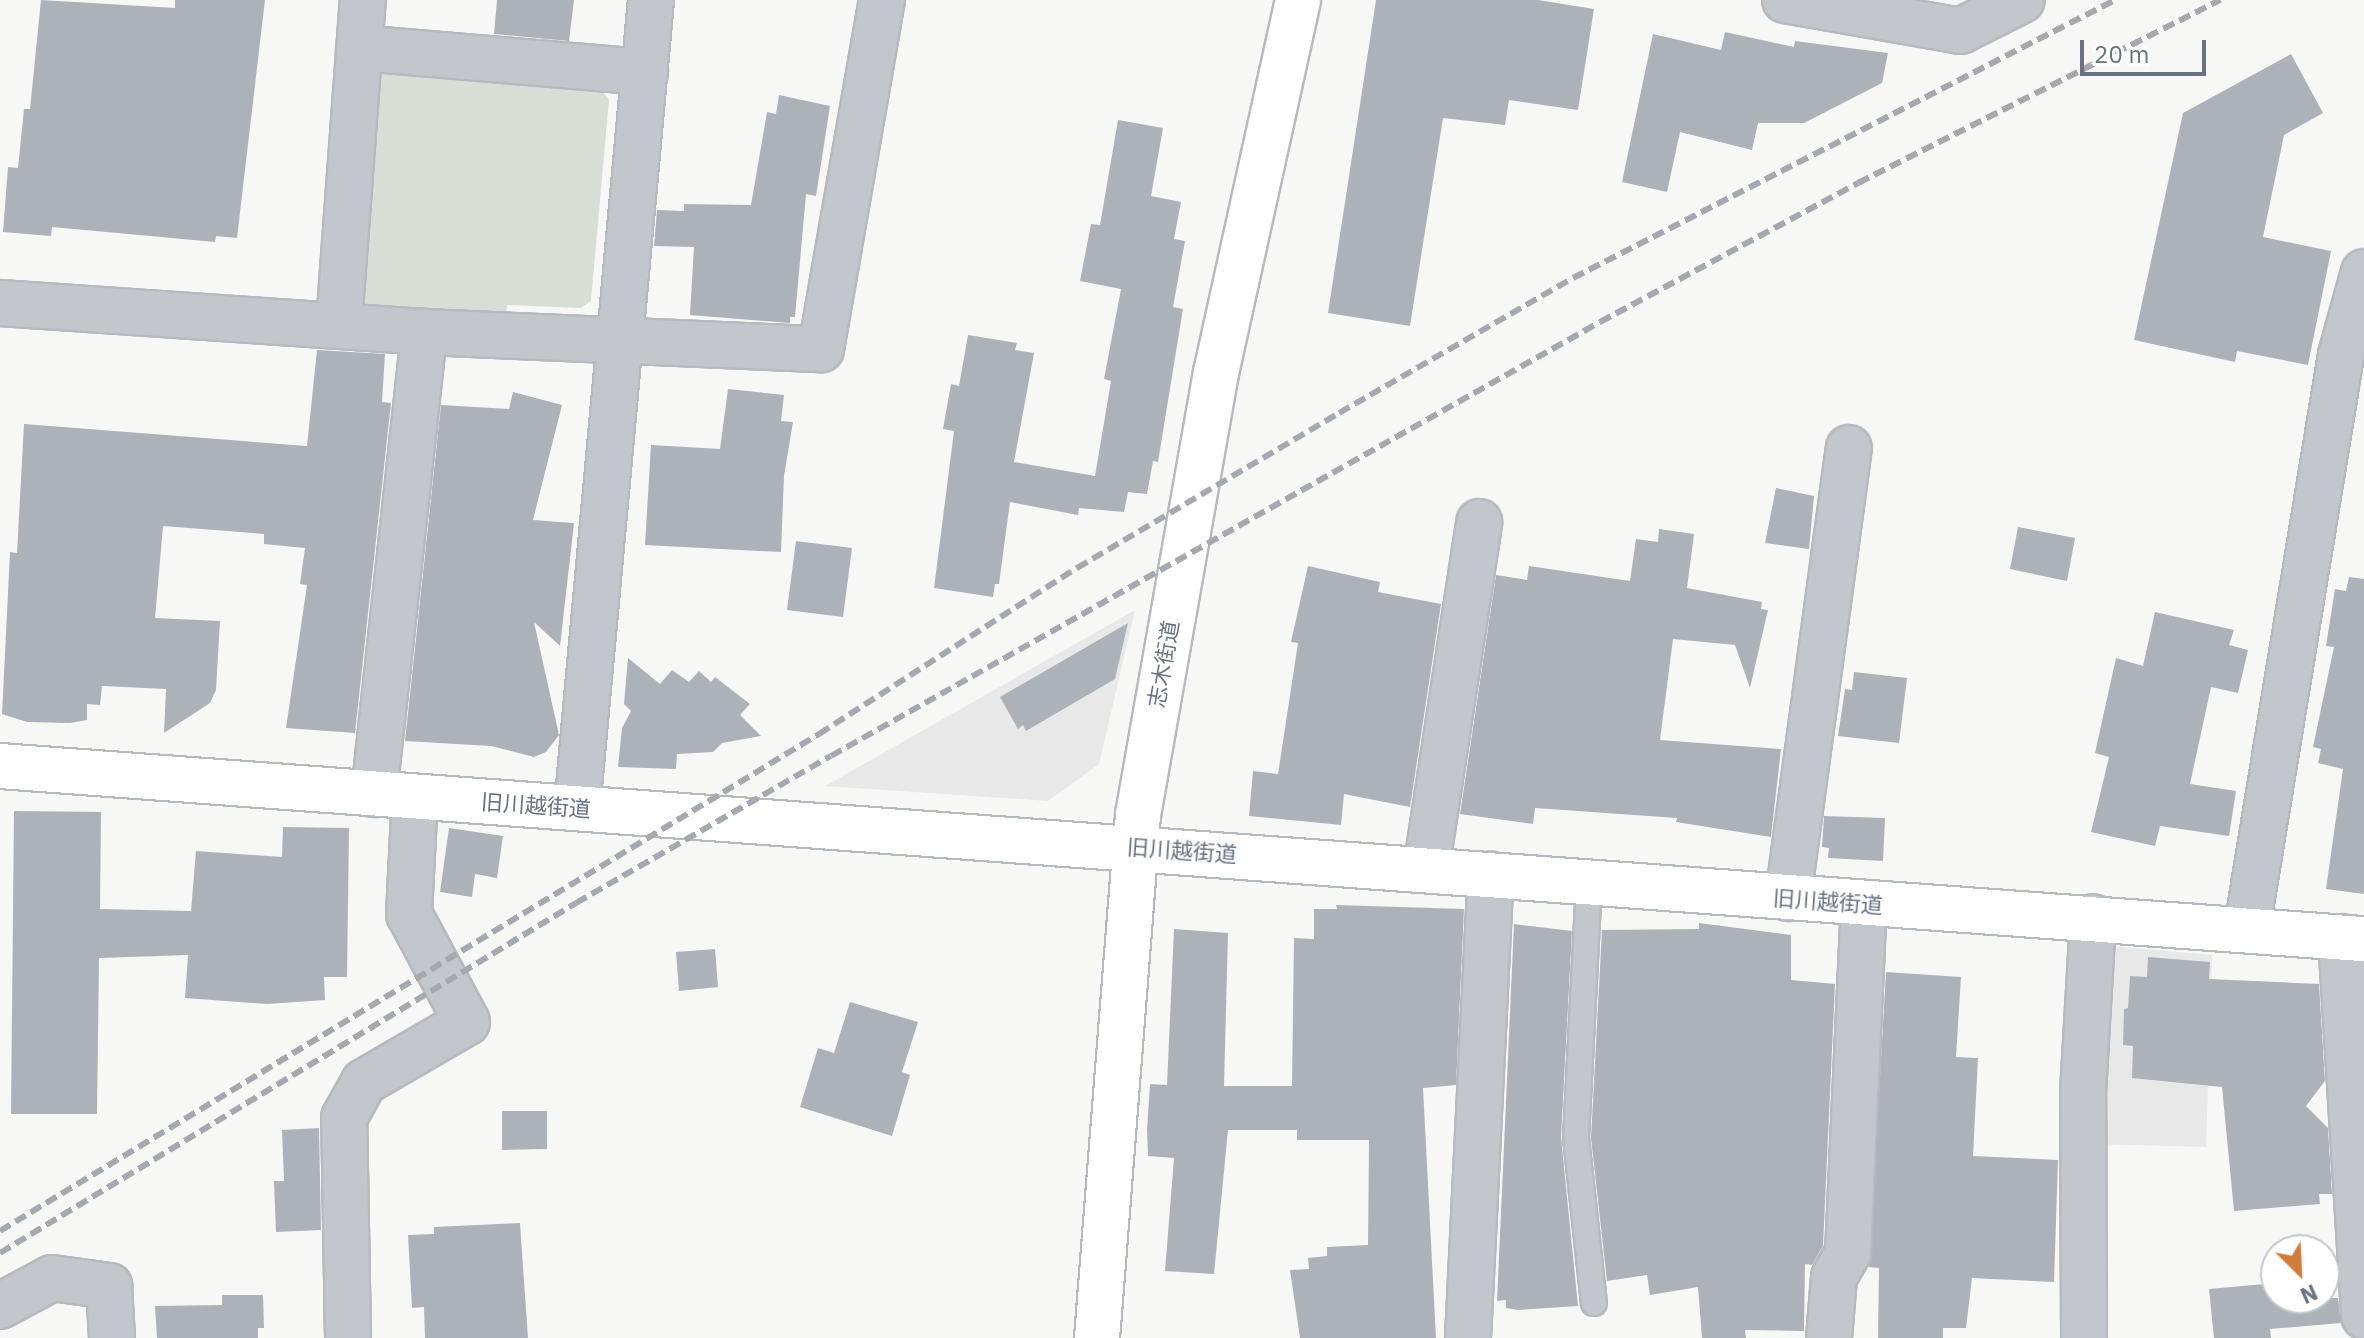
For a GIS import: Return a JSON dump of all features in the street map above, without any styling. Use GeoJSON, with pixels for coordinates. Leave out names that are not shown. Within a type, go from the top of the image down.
{"type":"FeatureCollection","features":[{"type":"Feature","properties":{"kind":"main road","name":"志木街道"},"geometry":{"type":"LineString","coordinates":[[1097,1338],[1128,907],[1148,746],[1216,373],[1298,0]]}},
{"type":"Feature","properties":{"kind":"main road","name":"旧川越街道"},"geometry":{"type":"LineString","coordinates":[[0,766],[2352,938]]}},
{"type":"Feature","properties":{"kind":"street"},"geometry":{"type":"LineString","coordinates":[[339,324],[363,0]]}},
{"type":"Feature","properties":{"kind":"street"},"geometry":{"type":"LineString","coordinates":[[577,808],[617,340],[651,0]]}},
{"type":"Feature","properties":{"kind":"street"},"geometry":{"type":"LineString","coordinates":[[0,303],[424,332],[821,349],[882,0]]}},
{"type":"Feature","properties":{"kind":"street"},"geometry":{"type":"LineString","coordinates":[[1785,0],[1964,15],[2022,0]]}},
{"type":"Feature","properties":{"kind":"street"},"geometry":{"type":"LineString","coordinates":[[359,48],[645,72]]}},
{"type":"Feature","properties":{"kind":"street"},"geometry":{"type":"LineString","coordinates":[[2247,928],[2341,355],[2364,272]]}},
{"type":"Feature","properties":{"kind":"street"},"geometry":{"type":"LineString","coordinates":[[348,1338],[344,1118],[364,1082],[467,1022],[409,914],[395,795],[424,332]]}},
{"type":"Feature","properties":{"kind":"street"},"geometry":{"type":"LineString","coordinates":[[1788,898],[1849,448]]}},
{"type":"Feature","properties":{"kind":"street"},"geometry":{"type":"LineString","coordinates":[[1426,870],[1479,522]]}},
{"type":"Feature","properties":{"kind":"street"},"geometry":{"type":"LineString","coordinates":[[1468,1338],[1491,875]]}},
{"type":"Feature","properties":{"kind":"street"},"geometry":{"type":"LineString","coordinates":[[1829,1338],[1834,1277],[1848,1253],[1864,903]]}},
{"type":"Feature","properties":{"kind":"street"},"geometry":{"type":"LineString","coordinates":[[2084,1338],[2083,1093],[2093,917]]}},
{"type":"Feature","properties":{"kind":"street"},"geometry":{"type":"LineString","coordinates":[[2352,938],[2364,1316]]}},
{"type":"Feature","properties":{"kind":"street"},"geometry":{"type":"LineString","coordinates":[[0,1306],[52,1278],[109,1286],[112,1338]]}},
{"type":"Feature","properties":{"kind":"lane"},"geometry":{"type":"LineString","coordinates":[[1589,882],[1576,1138],[1594,1303]]}},
{"type":"Feature","properties":{"kind":"shaded area"},"geometry":{"type":"Polygon","coordinates":[[[385,60],[601,89],[609,100],[591,301],[581,308],[507,305],[506,316],[366,309],[354,290],[369,73],[385,60]]]}},
{"type":"Feature","properties":{"kind":"shaded area"},"geometry":{"type":"Polygon","coordinates":[[[1135,610],[1099,764],[1048,801],[825,786],[1135,610]]]}},
{"type":"Feature","properties":{"kind":"shaded area"},"geometry":{"type":"Polygon","coordinates":[[[2100,945],[2212,955],[2206,1147],[2095,1144],[2100,945]]]}},
{"type":"Feature","properties":{"kind":"building"},"geometry":{"type":"Polygon","coordinates":[[[41,0],[175,8],[175,0],[265,0],[237,238],[216,236],[215,242],[52,227],[51,236],[3,232],[8,167],[18,168],[24,109],[30,109],[41,0]]]}},
{"type":"Feature","properties":{"kind":"building"},"geometry":{"type":"Polygon","coordinates":[[[497,0],[574,0],[569,41],[494,34],[497,0]]]}},
{"type":"Feature","properties":{"kind":"building"},"geometry":{"type":"Polygon","coordinates":[[[1376,0],[1538,0],[1594,9],[1578,110],[1509,100],[1505,125],[1443,118],[1410,326],[1328,313],[1376,0]]]}},
{"type":"Feature","properties":{"kind":"building"},"geometry":{"type":"Polygon","coordinates":[[[1725,32],[1794,47],[1795,41],[1888,53],[1882,83],[1804,123],[1758,123],[1752,150],[1680,132],[1667,192],[1622,182],[1653,34],[1721,50],[1725,32]]]}},
{"type":"Feature","properties":{"kind":"building"},"geometry":{"type":"Polygon","coordinates":[[[2291,54],[2323,113],[2284,135],[2263,237],[2331,251],[2308,365],[2237,351],[2235,362],[2134,340],[2183,113],[2291,54]]]}},
{"type":"Feature","properties":{"kind":"building"},"geometry":{"type":"Polygon","coordinates":[[[779,95],[830,106],[816,196],[806,194],[795,317],[790,317],[790,323],[690,315],[694,247],[654,246],[657,210],[684,211],[684,204],[751,205],[767,112],[776,114],[779,95]]]}},
{"type":"Feature","properties":{"kind":"building"},"geometry":{"type":"Polygon","coordinates":[[[1118,120],[1163,128],[1151,196],[1181,202],[1174,239],[1185,241],[1173,307],[1183,309],[1158,462],[1153,461],[1147,494],[1128,492],[1124,512],[1079,508],[1078,515],[1010,502],[999,584],[995,584],[993,597],[934,588],[954,431],[943,429],[951,384],[959,386],[968,335],[1017,343],[1015,350],[1034,353],[1014,462],[1095,476],[1111,381],[1104,379],[1121,289],[1080,281],[1091,224],[1100,225],[1118,120]]]}},
{"type":"Feature","properties":{"kind":"building"},"geometry":{"type":"Polygon","coordinates":[[[317,350],[385,354],[382,402],[391,403],[355,733],[286,728],[307,585],[300,584],[305,548],[264,544],[264,534],[163,526],[155,618],[220,621],[216,690],[210,703],[164,733],[166,689],[102,686],[100,705],[87,704],[87,720],[70,723],[27,722],[2,714],[10,552],[17,553],[24,424],[307,446],[317,350]]]}},
{"type":"Feature","properties":{"kind":"building"},"geometry":{"type":"Polygon","coordinates":[[[728,389],[784,395],[781,421],[793,422],[784,476],[781,552],[645,545],[651,445],[720,449],[728,389]]]}},
{"type":"Feature","properties":{"kind":"building"},"geometry":{"type":"Polygon","coordinates":[[[513,392],[562,405],[533,520],[574,523],[560,646],[534,622],[559,735],[546,752],[534,757],[491,746],[405,741],[441,405],[509,409],[513,392]]]}},
{"type":"Feature","properties":{"kind":"building"},"geometry":{"type":"Polygon","coordinates":[[[1776,488],[1814,496],[1809,549],[1765,543],[1776,488]]]}},
{"type":"Feature","properties":{"kind":"building"},"geometry":{"type":"Polygon","coordinates":[[[2018,527],[2075,538],[2067,581],[2010,569],[2018,527]]]}},
{"type":"Feature","properties":{"kind":"building"},"geometry":{"type":"Polygon","coordinates":[[[1659,529],[1694,534],[1687,588],[1762,602],[1761,609],[1768,610],[1750,688],[1735,645],[1673,639],[1660,740],[1781,749],[1771,837],[1676,822],[1677,818],[1535,808],[1533,824],[1460,814],[1496,575],[1527,580],[1529,566],[1630,581],[1636,539],[1658,542],[1659,529]]]}},
{"type":"Feature","properties":{"kind":"building"},"geometry":{"type":"Polygon","coordinates":[[[796,541],[852,548],[843,617],[787,610],[796,541]]]}},
{"type":"Feature","properties":{"kind":"building"},"geometry":{"type":"Polygon","coordinates":[[[1308,566],[1380,582],[1378,592],[1441,604],[1410,807],[1344,794],[1341,825],[1249,816],[1253,771],[1278,774],[1298,643],[1291,642],[1308,566]]]}},
{"type":"Feature","properties":{"kind":"building"},"geometry":{"type":"Polygon","coordinates":[[[2349,577],[2364,579],[2364,894],[2326,889],[2343,769],[2318,763],[2321,749],[2313,747],[2334,647],[2326,646],[2335,589],[2346,591],[2349,577]]]}},
{"type":"Feature","properties":{"kind":"building"},"geometry":{"type":"Polygon","coordinates":[[[2155,612],[2234,630],[2229,645],[2248,650],[2238,693],[2211,687],[2190,784],[2236,791],[2229,836],[2160,826],[2155,846],[2091,832],[2109,757],[2095,753],[2116,658],[2143,666],[2155,612]]]}},
{"type":"Feature","properties":{"kind":"building"},"geometry":{"type":"Polygon","coordinates":[[[1128,623],[1115,679],[1026,731],[1023,725],[1018,729],[1000,697],[1128,623]]]}},
{"type":"Feature","properties":{"kind":"building"},"geometry":{"type":"Polygon","coordinates":[[[628,658],[660,684],[672,670],[689,682],[699,671],[711,682],[715,677],[750,704],[740,715],[761,736],[722,743],[713,752],[677,754],[676,769],[618,767],[622,728],[631,711],[624,704],[628,658]]]}},
{"type":"Feature","properties":{"kind":"building"},"geometry":{"type":"Polygon","coordinates":[[[1854,672],[1907,678],[1899,743],[1838,736],[1845,689],[1852,690],[1854,672]]]}},
{"type":"Feature","properties":{"kind":"building"},"geometry":{"type":"Polygon","coordinates":[[[14,811],[101,812],[100,909],[191,911],[196,851],[282,857],[283,827],[349,828],[347,977],[324,977],[325,1000],[267,1004],[185,998],[188,955],[99,958],[97,1114],[11,1114],[14,811]]]}},
{"type":"Feature","properties":{"kind":"building"},"geometry":{"type":"Polygon","coordinates":[[[1824,816],[1885,818],[1883,861],[1828,858],[1829,848],[1822,847],[1824,816]]]}},
{"type":"Feature","properties":{"kind":"building"},"geometry":{"type":"Polygon","coordinates":[[[449,828],[503,836],[497,878],[475,874],[472,897],[440,892],[449,828]]]}},
{"type":"Feature","properties":{"kind":"building"},"geometry":{"type":"Polygon","coordinates":[[[1336,905],[1464,909],[1456,1085],[1423,1088],[1436,1338],[1300,1338],[1290,1270],[1309,1269],[1308,1258],[1327,1256],[1327,1247],[1368,1245],[1369,1140],[1297,1140],[1297,1130],[1228,1130],[1214,1274],[1165,1271],[1174,1158],[1148,1156],[1147,1130],[1150,1084],[1167,1085],[1174,929],[1228,933],[1224,1086],[1292,1086],[1294,938],[1314,939],[1314,909],[1337,909],[1336,905]]]}},
{"type":"Feature","properties":{"kind":"building"},"geometry":{"type":"Polygon","coordinates":[[[1699,923],[1791,935],[1791,980],[1835,984],[1823,1246],[1812,1265],[1805,1264],[1804,1331],[1745,1330],[1746,1338],[1702,1338],[1698,1287],[1650,1295],[1647,1275],[1607,1281],[1591,1138],[1602,930],[1699,929],[1699,923]]]}},
{"type":"Feature","properties":{"kind":"building"},"geometry":{"type":"Polygon","coordinates":[[[1514,924],[1572,931],[1561,1137],[1578,1306],[1518,1310],[1506,1308],[1506,1300],[1497,1301],[1514,924]]]}},
{"type":"Feature","properties":{"kind":"building"},"geometry":{"type":"Polygon","coordinates":[[[715,949],[718,987],[679,991],[676,952],[715,949]]]}},
{"type":"Feature","properties":{"kind":"building"},"geometry":{"type":"Polygon","coordinates":[[[2148,957],[2210,962],[2209,979],[2319,984],[2325,1081],[2306,1106],[2328,1128],[2332,1194],[2319,1194],[2320,1204],[2234,1211],[2222,1087],[2132,1078],[2133,1046],[2123,1045],[2124,1009],[2128,1008],[2130,976],[2147,977],[2148,957]]]}},
{"type":"Feature","properties":{"kind":"building"},"geometry":{"type":"Polygon","coordinates":[[[1886,972],[1961,977],[1956,1057],[1978,1058],[1973,1156],[2058,1160],[2054,1282],[1972,1278],[1966,1328],[1943,1328],[1943,1338],[1878,1338],[1879,1268],[1869,1267],[1886,972]]]}},
{"type":"Feature","properties":{"kind":"building"},"geometry":{"type":"Polygon","coordinates":[[[850,1002],[918,1022],[902,1072],[910,1075],[892,1136],[800,1107],[818,1048],[834,1053],[850,1002]]]}},
{"type":"Feature","properties":{"kind":"building"},"geometry":{"type":"Polygon","coordinates":[[[502,1111],[547,1111],[547,1149],[502,1150],[502,1111]]]}},
{"type":"Feature","properties":{"kind":"building"},"geometry":{"type":"Polygon","coordinates":[[[319,1128],[321,1230],[276,1232],[274,1181],[284,1181],[282,1130],[319,1128]]]}},
{"type":"Feature","properties":{"kind":"building"},"geometry":{"type":"Polygon","coordinates":[[[520,1223],[528,1338],[425,1338],[424,1307],[412,1308],[408,1235],[434,1234],[434,1227],[520,1223]]]}},
{"type":"Feature","properties":{"kind":"building"},"geometry":{"type":"Polygon","coordinates":[[[2260,1284],[2260,1314],[2340,1314],[2341,1323],[2270,1329],[2271,1338],[2214,1338],[2209,1289],[2260,1284]]]}},
{"type":"Feature","properties":{"kind":"building"},"geometry":{"type":"Polygon","coordinates":[[[222,1295],[263,1295],[264,1328],[258,1328],[258,1338],[157,1338],[155,1306],[222,1305],[222,1295]]]}},
{"type":"Feature","properties":{"kind":"railway"},"geometry":{"type":"LineString","coordinates":[[0,1231],[819,734],[1077,568],[1339,413],[1573,278],[2115,0]]}},
{"type":"Feature","properties":{"kind":"railway"},"geometry":{"type":"LineString","coordinates":[[0,1253],[576,903],[831,756],[1600,322],[1858,183],[2220,0]]}}]}
